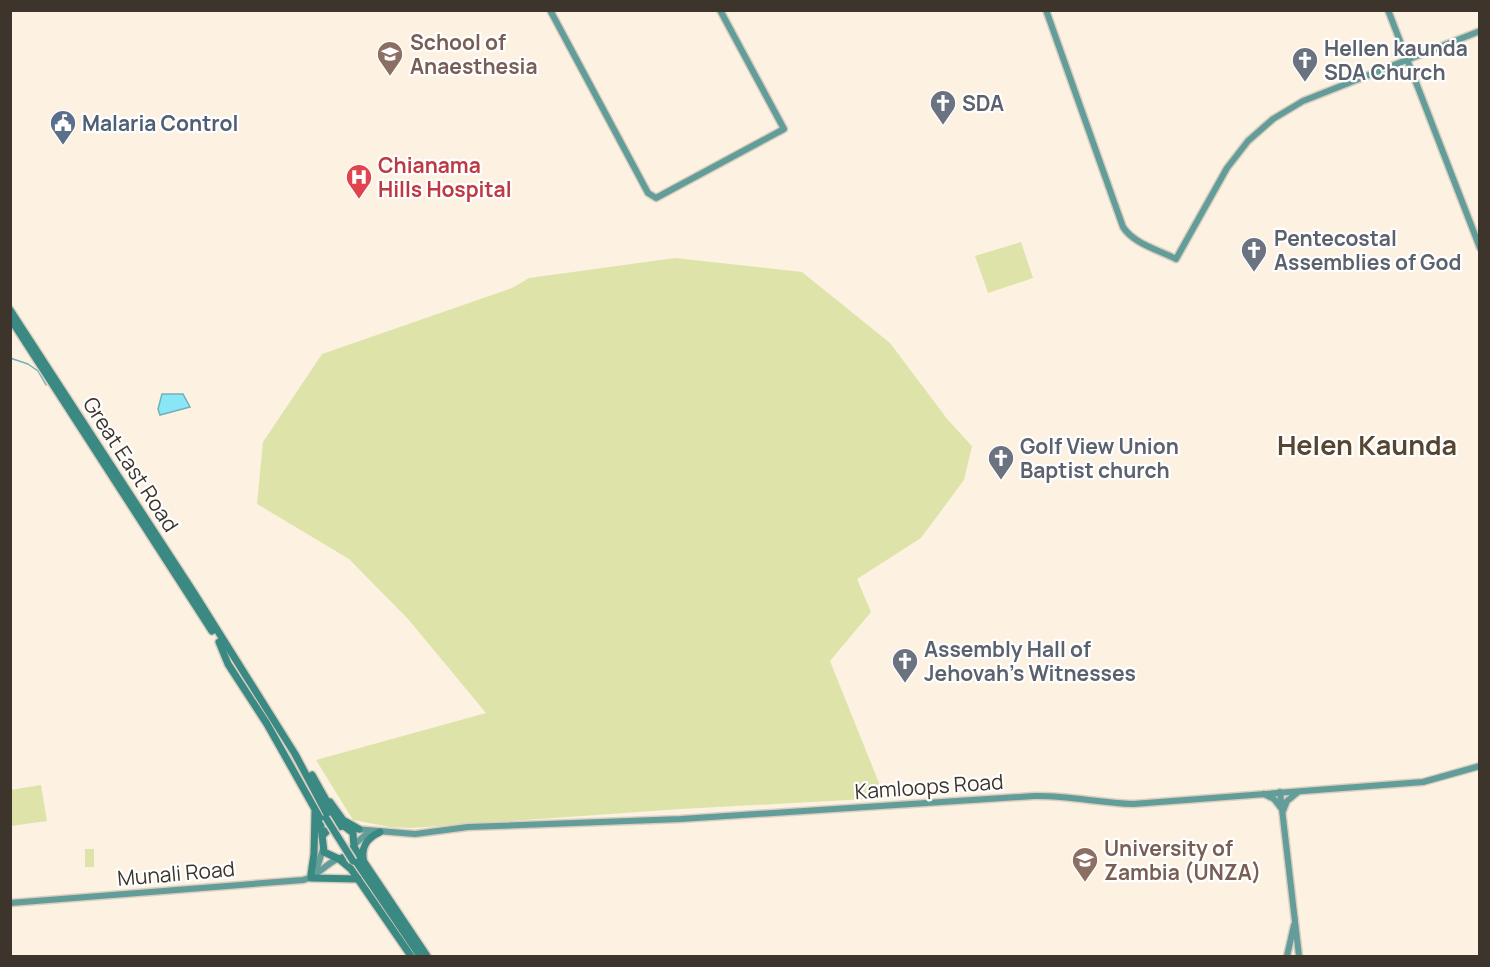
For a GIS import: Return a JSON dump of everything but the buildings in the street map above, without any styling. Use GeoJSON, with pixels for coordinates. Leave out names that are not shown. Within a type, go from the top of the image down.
{"type":"FeatureCollection","features":[{"type":"Feature","properties":{"kind":"main road"},"geometry":{"type":"LineString","coordinates":[[550,10],[648,193],[656,198],[784,129],[720,10]]}},
{"type":"Feature","properties":{"kind":"main road"},"geometry":{"type":"LineString","coordinates":[[1046,10],[1123,227],[1140,241],[1176,258],[1227,168],[1251,138],[1266,125],[1303,101],[1406,62],[1479,31]]}},
{"type":"Feature","properties":{"kind":"main road"},"geometry":{"type":"LineString","coordinates":[[1388,10],[1479,248]]}},
{"type":"Feature","properties":{"kind":"main road","name":"Great East Road"},"geometry":{"type":"LineString","coordinates":[[10,310],[220,640],[354,860],[419,957]]}},
{"type":"Feature","properties":{"kind":"main road","name":"Great East Road"},"geometry":{"type":"LineString","coordinates":[[10,318],[220,640],[237,656],[344,827]]}},
{"type":"Feature","properties":{"kind":"main road","name":"Great East Road"},"geometry":{"type":"LineString","coordinates":[[220,640],[228,664],[267,724],[315,809],[322,824],[322,836]]}},
{"type":"Feature","properties":{"kind":"main road","name":"Kamloops Road"},"geometry":{"type":"LineString","coordinates":[[344,827],[415,834],[468,828],[681,819],[1058,795],[1106,803],[1133,804],[1424,782],[1479,766]]}},
{"type":"Feature","properties":{"kind":"main road"},"geometry":{"type":"LineString","coordinates":[[321,790],[344,820],[359,829]]}},
{"type":"Feature","properties":{"kind":"main road"},"geometry":{"type":"LineString","coordinates":[[1283,815],[1284,807],[1292,796],[1306,791]]}},
{"type":"Feature","properties":{"kind":"main road"},"geometry":{"type":"LineString","coordinates":[[1280,792],[1299,957]]}},
{"type":"Feature","properties":{"kind":"main road"},"geometry":{"type":"LineString","coordinates":[[1262,794],[1274,799],[1283,815]]}},
{"type":"Feature","properties":{"kind":"main road"},"geometry":{"type":"LineString","coordinates":[[310,877],[315,854],[315,809]]}},
{"type":"Feature","properties":{"kind":"main road"},"geometry":{"type":"LineString","coordinates":[[310,877],[320,864],[323,849],[322,836],[330,828],[344,827],[353,833],[354,846],[366,867],[427,957]]}},
{"type":"Feature","properties":{"kind":"main road"},"geometry":{"type":"LineString","coordinates":[[310,877],[350,854],[364,836],[379,832]]}},
{"type":"Feature","properties":{"kind":"main road"},"geometry":{"type":"LineString","coordinates":[[366,867],[362,857],[363,847],[369,838],[379,832]]}},
{"type":"Feature","properties":{"kind":"main road"},"geometry":{"type":"LineString","coordinates":[[323,849],[330,857],[338,859],[358,879],[411,957]]}},
{"type":"Feature","properties":{"kind":"main road"},"geometry":{"type":"LineString","coordinates":[[310,877],[358,879]]}},
{"type":"Feature","properties":{"kind":"main road","name":"Munali Road"},"geometry":{"type":"LineString","coordinates":[[10,902],[310,877]]}},
{"type":"Feature","properties":{"kind":"main road"},"geometry":{"type":"LineString","coordinates":[[1287,957],[1295,920]]}},
{"type":"Feature","properties":{"kind":"green space"},"geometry":{"type":"Polygon","coordinates":[[[1021,242],[1033,278],[988,293],[975,256],[1021,242]]]}},
{"type":"Feature","properties":{"kind":"green space"},"geometry":{"type":"Polygon","coordinates":[[[675,258],[802,272],[890,343],[948,420],[972,446],[964,480],[921,538],[857,579],[871,612],[830,661],[885,798],[681,809],[412,828],[390,827],[353,820],[316,760],[486,713],[408,619],[349,559],[257,504],[263,442],[322,354],[512,288],[529,278],[675,258]]]}},
{"type":"Feature","properties":{"kind":"green space"},"geometry":{"type":"Polygon","coordinates":[[[41,785],[47,821],[11,826],[11,790],[41,785]]]}},
{"type":"Feature","properties":{"kind":"green space"},"geometry":{"type":"Polygon","coordinates":[[[85,849],[94,849],[94,867],[85,867],[85,849]]]}},
{"type":"Feature","properties":{"kind":"water"},"geometry":{"type":"Polygon","coordinates":[[[162,394],[183,394],[190,407],[160,415],[158,409],[162,394]]]}},
{"type":"Feature","properties":{"kind":"waterway"},"geometry":{"type":"LineString","coordinates":[[10,358],[28,364],[38,371],[46,385]]}},
{"type":"Feature","properties":{"kind":"place","name":"School of Anaesthesia"},"geometry":{"type":"Point","coordinates":[390,77]}},
{"type":"Feature","properties":{"kind":"place","name":"Hellen kaunda SDA Church"},"geometry":{"type":"Point","coordinates":[1305,83]}},
{"type":"Feature","properties":{"kind":"place","name":"SDA"},"geometry":{"type":"Point","coordinates":[943,126]}},
{"type":"Feature","properties":{"kind":"place","name":"Malaria Control"},"geometry":{"type":"Point","coordinates":[63,146]}},
{"type":"Feature","properties":{"kind":"place","name":"Chianama Hills Hospital"},"geometry":{"type":"Point","coordinates":[359,200]}},
{"type":"Feature","properties":{"kind":"place","name":"Pentecostal Assemblies of God"},"geometry":{"type":"Point","coordinates":[1254,273]}},
{"type":"Feature","properties":{"kind":"place","name":"Golf View Union Baptist church"},"geometry":{"type":"Point","coordinates":[1001,481]}},
{"type":"Feature","properties":{"kind":"place","name":"Assembly Hall of Jehovah's Witnesses"},"geometry":{"type":"Point","coordinates":[905,684]}},
{"type":"Feature","properties":{"kind":"place","name":"University of Zambia (UNZA)"},"geometry":{"type":"Point","coordinates":[1085,883]}},
{"type":"Feature","properties":{"kind":"district","name":"Helen Kaunda"},"geometry":{"type":"Point","coordinates":[1367,444]}}]}
